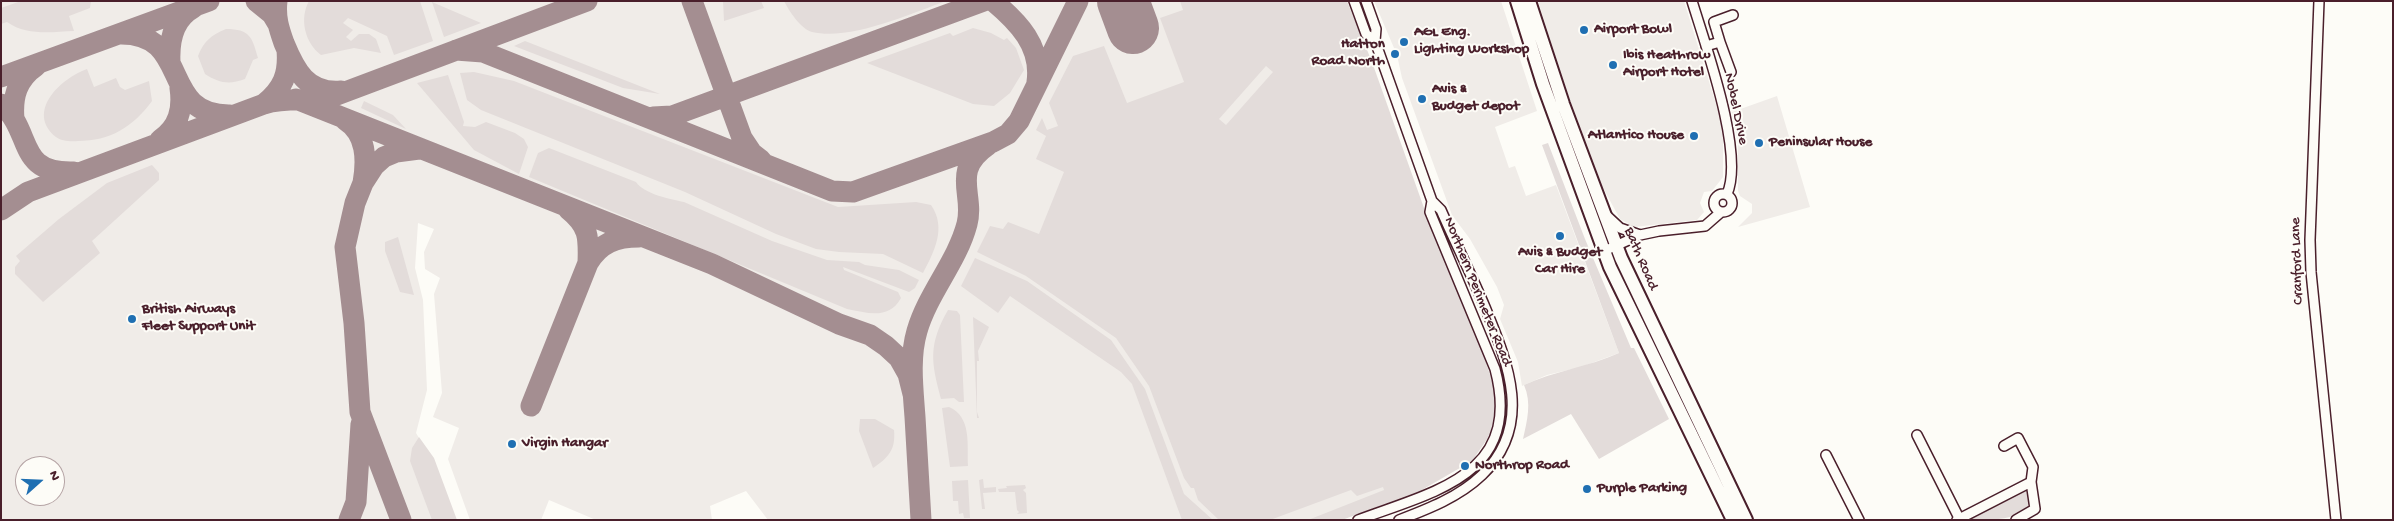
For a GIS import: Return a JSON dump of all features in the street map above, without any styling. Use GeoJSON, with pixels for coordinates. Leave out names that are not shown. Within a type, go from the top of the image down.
{"type":"FeatureCollection","features":[{"type":"Feature","properties":{"kind":"highway","name":"Bath Road"},"geometry":{"type":"LineString","coordinates":[[1517,1],[1546,92],[1615,248],[1746,520]]}},
{"type":"Feature","properties":{"kind":"highway","name":"Bath Road"},"geometry":{"type":"LineString","coordinates":[[1529,1],[1563,104],[1615,248],[1610,267],[1733,520]]}},
{"type":"Feature","properties":{"kind":"street","name":"Northern Perimeter Road"},"geometry":{"type":"LineString","coordinates":[[1354,1],[1366,34],[1375,41]]}},
{"type":"Feature","properties":{"kind":"street","name":"Northern Perimeter Road"},"geometry":{"type":"LineString","coordinates":[[1366,1],[1376,29],[1375,41],[1432,201],[1441,210],[1503,350],[1511,382],[1512,416],[1502,448],[1482,476],[1450,498],[1399,520]]}},
{"type":"Feature","properties":{"kind":"street","name":"Nobel Drive"},"geometry":{"type":"LineString","coordinates":[[1692,1],[1725,113],[1730,139],[1731,172],[1727,194]]}},
{"type":"Feature","properties":{"kind":"street","name":"Cranford Lane"},"geometry":{"type":"LineString","coordinates":[[2319,1],[2310,272],[2336,520]]}},
{"type":"Feature","properties":{"kind":"street"},"geometry":{"type":"LineString","coordinates":[[1731,72],[1714,22],[1732,15]]}},
{"type":"Feature","properties":{"kind":"street"},"geometry":{"type":"LineString","coordinates":[[1706,46],[1720,42]]}},
{"type":"Feature","properties":{"kind":"street"},"geometry":{"type":"LineString","coordinates":[[1615,248],[1640,235],[1705,226],[1721,212],[1727,211],[1732,207],[1731,198],[1727,194],[1719,194],[1714,201],[1716,209],[1721,212]]}},
{"type":"Feature","properties":{"kind":"street","name":"Northern Perimeter Road"},"geometry":{"type":"LineString","coordinates":[[1358,520],[1426,494],[1463,476],[1483,458],[1493,442],[1499,424],[1501,394],[1495,368],[1430,212],[1432,201]]}},
{"type":"Feature","properties":{"kind":"street"},"geometry":{"type":"LineString","coordinates":[[1602,211],[1620,228],[1640,235]]}},
{"type":"Feature","properties":{"kind":"street"},"geometry":{"type":"LineString","coordinates":[[1917,435],[1958,519],[2031,482]]}},
{"type":"Feature","properties":{"kind":"street"},"geometry":{"type":"LineString","coordinates":[[2004,446],[2021,436],[2033,467],[2031,482],[2035,509],[2016,520]]}},
{"type":"Feature","properties":{"kind":"street"},"geometry":{"type":"LineString","coordinates":[[1826,455],[1859,520]]}},
{"type":"Feature","properties":{"kind":"shaded area"},"geometry":{"type":"Polygon","coordinates":[[[1,1],[1346,1],[1460,451],[1331,520],[768,520],[746,491],[710,506],[712,520],[596,520],[549,500],[541,520],[470,520],[448,459],[459,428],[433,417],[442,393],[434,294],[440,278],[425,269],[424,252],[434,229],[418,223],[415,268],[423,300],[427,390],[416,433],[435,464],[456,520],[1,520],[1,1]]]}},
{"type":"Feature","properties":{"kind":"shaded area"},"geometry":{"type":"Polygon","coordinates":[[[21,1],[91,1],[90,8],[69,16],[74,31],[48,32],[31,31],[7,22],[1,24],[1,8],[21,1]]]}},
{"type":"Feature","properties":{"kind":"shaded area"},"geometry":{"type":"Polygon","coordinates":[[[309,1],[420,1],[433,41],[394,55],[387,36],[348,18],[343,23],[353,30],[346,37],[351,41],[359,34],[369,34],[376,39],[381,53],[354,48],[321,55],[311,44],[305,30],[304,15],[309,1]]]}},
{"type":"Feature","properties":{"kind":"shaded area"},"geometry":{"type":"Polygon","coordinates":[[[723,1],[761,1],[764,8],[724,21],[723,1]]]}},
{"type":"Feature","properties":{"kind":"shaded area"},"geometry":{"type":"Polygon","coordinates":[[[784,1],[946,1],[862,30],[827,34],[812,32],[800,24],[784,1]]]}},
{"type":"Feature","properties":{"kind":"shaded area"},"geometry":{"type":"Polygon","coordinates":[[[1180,1],[1347,1],[1372,62],[1424,208],[1480,344],[1493,384],[1496,406],[1490,435],[1472,461],[1420,491],[1342,520],[1308,520],[1384,490],[1383,487],[1357,496],[1351,490],[1270,520],[1219,520],[1198,500],[1194,488],[1191,488],[1184,478],[1149,386],[1116,338],[1026,276],[977,252],[990,226],[1003,229],[1008,222],[1039,234],[1064,172],[1036,159],[1046,136],[1036,130],[1042,118],[1047,130],[1058,126],[1049,103],[1073,56],[1104,46],[1127,103],[1184,82],[1160,18],[1183,10],[1180,1]],[[1266,66],[1219,119],[1226,125],[1273,72],[1266,66]]]}},
{"type":"Feature","properties":{"kind":"shaded area"},"geometry":{"type":"Polygon","coordinates":[[[1374,1],[1501,1],[1537,111],[1495,127],[1509,168],[1515,166],[1526,196],[1556,185],[1619,353],[1581,367],[1547,375],[1522,386],[1518,362],[1500,319],[1504,305],[1497,287],[1470,239],[1452,215],[1402,78],[1397,55],[1374,1]]]}},
{"type":"Feature","properties":{"kind":"shaded area"},"geometry":{"type":"Polygon","coordinates":[[[1538,1],[1684,1],[1720,117],[1723,140],[1723,177],[1712,191],[1704,192],[1700,203],[1704,212],[1697,220],[1634,227],[1620,219],[1602,186],[1563,81],[1538,1]]]}},
{"type":"Feature","properties":{"kind":"shaded area"},"geometry":{"type":"Polygon","coordinates":[[[432,2],[481,23],[444,37],[432,2]]]}},
{"type":"Feature","properties":{"kind":"shaded area"},"geometry":{"type":"Polygon","coordinates":[[[973,28],[991,33],[1004,40],[1007,38],[1016,48],[1024,70],[1010,93],[994,106],[973,104],[867,63],[950,33],[953,36],[973,28]]]}},
{"type":"Feature","properties":{"kind":"shaded area"},"geometry":{"type":"Polygon","coordinates":[[[226,29],[234,29],[249,36],[258,58],[253,60],[245,79],[234,82],[220,81],[205,74],[198,56],[209,39],[226,29]]]}},
{"type":"Feature","properties":{"kind":"shaded area"},"geometry":{"type":"Polygon","coordinates":[[[525,41],[660,94],[623,88],[514,46],[525,41]]]}},
{"type":"Feature","properties":{"kind":"shaded area"},"geometry":{"type":"Polygon","coordinates":[[[87,69],[94,87],[116,78],[120,87],[125,90],[149,81],[152,101],[137,118],[120,131],[90,140],[66,141],[56,137],[47,127],[44,117],[45,107],[50,97],[58,88],[77,73],[87,69]]]}},
{"type":"Feature","properties":{"kind":"shaded area"},"geometry":{"type":"Polygon","coordinates":[[[474,72],[514,81],[838,207],[916,202],[931,205],[938,222],[935,248],[923,273],[883,254],[816,249],[776,234],[685,192],[481,110],[467,100],[460,73],[474,72]]]}},
{"type":"Feature","properties":{"kind":"shaded area"},"geometry":{"type":"Polygon","coordinates":[[[448,75],[464,122],[463,126],[475,127],[486,122],[515,133],[524,139],[528,147],[519,174],[474,150],[417,83],[448,75]]]}},
{"type":"Feature","properties":{"kind":"shaded area"},"geometry":{"type":"Polygon","coordinates":[[[1777,96],[1810,207],[1738,227],[1752,213],[1752,204],[1740,196],[1738,191],[1738,144],[1732,112],[1777,96]]]}},
{"type":"Feature","properties":{"kind":"shaded area"},"geometry":{"type":"Polygon","coordinates":[[[364,101],[393,115],[406,129],[361,108],[364,101]]]}},
{"type":"Feature","properties":{"kind":"shaded area"},"geometry":{"type":"Polygon","coordinates":[[[1548,143],[1585,239],[1631,348],[1634,348],[1669,419],[1599,459],[1571,414],[1523,439],[1528,405],[1524,385],[1619,353],[1542,145],[1548,143]]]}},
{"type":"Feature","properties":{"kind":"shaded area"},"geometry":{"type":"Polygon","coordinates":[[[549,148],[636,182],[651,193],[684,202],[772,241],[827,260],[859,262],[865,265],[899,270],[919,280],[915,288],[909,292],[843,267],[844,270],[898,292],[901,298],[890,310],[884,312],[870,313],[847,309],[529,177],[538,153],[549,148]]]}},
{"type":"Feature","properties":{"kind":"shaded area"},"geometry":{"type":"Polygon","coordinates":[[[152,165],[159,173],[159,180],[92,241],[100,253],[43,302],[15,274],[15,267],[20,261],[16,256],[59,219],[107,183],[152,165]]]}},
{"type":"Feature","properties":{"kind":"shaded area"},"geometry":{"type":"Polygon","coordinates":[[[398,237],[414,295],[400,292],[385,251],[385,242],[398,237]]]}},
{"type":"Feature","properties":{"kind":"shaded area"},"geometry":{"type":"Polygon","coordinates":[[[975,258],[1027,281],[1111,340],[1145,389],[1184,494],[1213,520],[1182,520],[1132,384],[1121,372],[1010,296],[998,313],[961,286],[975,258]]]}},
{"type":"Feature","properties":{"kind":"shaded area"},"geometry":{"type":"Polygon","coordinates":[[[948,310],[957,311],[960,315],[964,402],[959,402],[954,398],[941,399],[935,374],[934,344],[948,310]]]}},
{"type":"Feature","properties":{"kind":"shaded area"},"geometry":{"type":"Polygon","coordinates":[[[973,317],[989,327],[978,351],[977,412],[979,418],[977,418],[973,317]]]}},
{"type":"Feature","properties":{"kind":"shaded area"},"geometry":{"type":"Polygon","coordinates":[[[949,407],[962,417],[965,425],[968,441],[968,466],[950,467],[942,408],[949,407]]]}},
{"type":"Feature","properties":{"kind":"shaded area"},"geometry":{"type":"Polygon","coordinates":[[[860,419],[875,419],[894,430],[894,443],[890,453],[873,468],[859,431],[860,419]]]}},
{"type":"Feature","properties":{"kind":"shaded area"},"geometry":{"type":"Polygon","coordinates":[[[419,437],[434,458],[457,520],[432,520],[410,461],[412,448],[419,437]]]}},
{"type":"Feature","properties":{"kind":"shaded area"},"geometry":{"type":"Polygon","coordinates":[[[983,479],[984,488],[996,487],[996,492],[983,493],[985,509],[982,509],[979,480],[983,479]]]}},
{"type":"Feature","properties":{"kind":"shaded area"},"geometry":{"type":"Polygon","coordinates":[[[968,480],[970,518],[964,518],[963,513],[959,514],[958,501],[953,501],[952,481],[968,480]]]}},
{"type":"Feature","properties":{"kind":"shaded area"},"geometry":{"type":"Polygon","coordinates":[[[1025,485],[1026,488],[1023,490],[1026,493],[1027,513],[1017,514],[1019,512],[1017,510],[1015,492],[999,492],[998,489],[1007,488],[1006,486],[1025,485]]]}},
{"type":"Feature","properties":{"kind":"shaded area"},"geometry":{"type":"Polygon","coordinates":[[[2026,489],[2029,508],[2023,512],[2008,518],[1966,520],[2026,489]]]}},
{"type":"Feature","properties":{"kind":"taxiway"},"geometry":{"type":"LineString","coordinates":[[1,77],[209,1]]}},
{"type":"Feature","properties":{"kind":"taxiway"},"geometry":{"type":"LineString","coordinates":[[256,1],[272,14],[278,24]]}},
{"type":"Feature","properties":{"kind":"taxiway"},"geometry":{"type":"LineString","coordinates":[[277,1],[277,18],[281,33],[288,53],[298,71],[319,89],[341,91]]}},
{"type":"Feature","properties":{"kind":"taxiway"},"geometry":{"type":"LineString","coordinates":[[1,210],[28,192],[264,104],[280,101],[329,98],[587,1]]}},
{"type":"Feature","properties":{"kind":"taxiway"},"geometry":{"type":"LineString","coordinates":[[692,1],[742,138],[752,153],[761,160]]}},
{"type":"Feature","properties":{"kind":"taxiway"},"geometry":{"type":"LineString","coordinates":[[653,117],[672,116],[984,1]]}},
{"type":"Feature","properties":{"kind":"taxiway"},"geometry":{"type":"LineString","coordinates":[[993,1],[1019,26],[1032,46],[1038,69],[1037,82]]}},
{"type":"Feature","properties":{"kind":"taxiway"},"geometry":{"type":"LineString","coordinates":[[456,50],[483,52],[832,191],[853,192],[993,142],[1008,134],[1019,121],[1078,1]]}},
{"type":"Feature","properties":{"kind":"taxiway"},"geometry":{"type":"LineString","coordinates":[[170,62],[170,46],[174,31],[181,18],[193,8]]}},
{"type":"Feature","properties":{"kind":"taxiway"},"geometry":{"type":"LineString","coordinates":[[120,34],[143,37],[158,46],[168,59],[183,90],[193,103],[208,112],[230,115]]}},
{"type":"Feature","properties":{"kind":"taxiway"},"geometry":{"type":"LineString","coordinates":[[264,104],[276,93],[286,74],[287,50]]}},
{"type":"Feature","properties":{"kind":"taxiway"},"geometry":{"type":"LineString","coordinates":[[14,119],[14,103],[17,89],[24,77],[36,66]]}},
{"type":"Feature","properties":{"kind":"taxiway"},"geometry":{"type":"LineString","coordinates":[[160,140],[172,129],[178,117],[181,103],[180,88]]}},
{"type":"Feature","properties":{"kind":"taxiway"},"geometry":{"type":"LineString","coordinates":[[296,99],[712,264],[839,324],[870,335],[899,358],[908,374],[913,394]]}},
{"type":"Feature","properties":{"kind":"taxiway"},"geometry":{"type":"LineString","coordinates":[[1,104],[11,115],[34,159],[42,166],[55,171],[74,172]]}},
{"type":"Feature","properties":{"kind":"taxiway"},"geometry":{"type":"LineString","coordinates":[[345,120],[358,133],[364,148],[363,183]]}},
{"type":"Feature","properties":{"kind":"taxiway"},"geometry":{"type":"LineString","coordinates":[[921,520],[913,385],[913,352],[922,317],[957,251],[967,224],[969,213],[966,183],[970,164],[988,145]]}},
{"type":"Feature","properties":{"kind":"taxiway"},"geometry":{"type":"LineString","coordinates":[[401,520],[360,412],[354,323],[345,247],[355,203],[363,183],[374,166],[384,157],[396,152],[419,149]]}},
{"type":"Feature","properties":{"kind":"taxiway"},"geometry":{"type":"LineString","coordinates":[[568,209],[584,227],[588,239],[588,263]]}},
{"type":"Feature","properties":{"kind":"taxiway"},"geometry":{"type":"LineString","coordinates":[[531,406],[588,263],[598,250],[609,242],[623,238],[639,237]]}},
{"type":"Feature","properties":{"kind":"taxiway"},"geometry":{"type":"LineString","coordinates":[[349,520],[356,502],[361,424]]}},
{"type":"Feature","properties":{"kind":"runway"},"geometry":{"type":"LineString","coordinates":[[1123,1],[1133,28]]}},
{"type":"Feature","properties":{"kind":"place","name":"Airport Bowl"},"geometry":{"type":"Point","coordinates":[1584,30]}},
{"type":"Feature","properties":{"kind":"place","name":"AGL Eng. Lighting Workshop"},"geometry":{"type":"Point","coordinates":[1404,42]}},
{"type":"Feature","properties":{"kind":"place","name":"Hatton Road North"},"geometry":{"type":"Point","coordinates":[1395,54]}},
{"type":"Feature","properties":{"kind":"place","name":"Ibis Heathrow Airport Hotel"},"geometry":{"type":"Point","coordinates":[1613,65]}},
{"type":"Feature","properties":{"kind":"place","name":"Avis & Budget depot"},"geometry":{"type":"Point","coordinates":[1422,99]}},
{"type":"Feature","properties":{"kind":"place","name":"Atlantico House"},"geometry":{"type":"Point","coordinates":[1694,136]}},
{"type":"Feature","properties":{"kind":"place","name":"Peninsular House"},"geometry":{"type":"Point","coordinates":[1759,143]}},
{"type":"Feature","properties":{"kind":"place","name":"Avis & Budget Car Hire"},"geometry":{"type":"Point","coordinates":[1560,236]}},
{"type":"Feature","properties":{"kind":"place","name":"British Airways Fleet Support Unit"},"geometry":{"type":"Point","coordinates":[132,319]}},
{"type":"Feature","properties":{"kind":"place","name":"Virgin Hangar"},"geometry":{"type":"Point","coordinates":[512,444]}},
{"type":"Feature","properties":{"kind":"place","name":"Northrop Road"},"geometry":{"type":"Point","coordinates":[1465,466]}},
{"type":"Feature","properties":{"kind":"place","name":"Purple Parking"},"geometry":{"type":"Point","coordinates":[1587,489]}}]}
